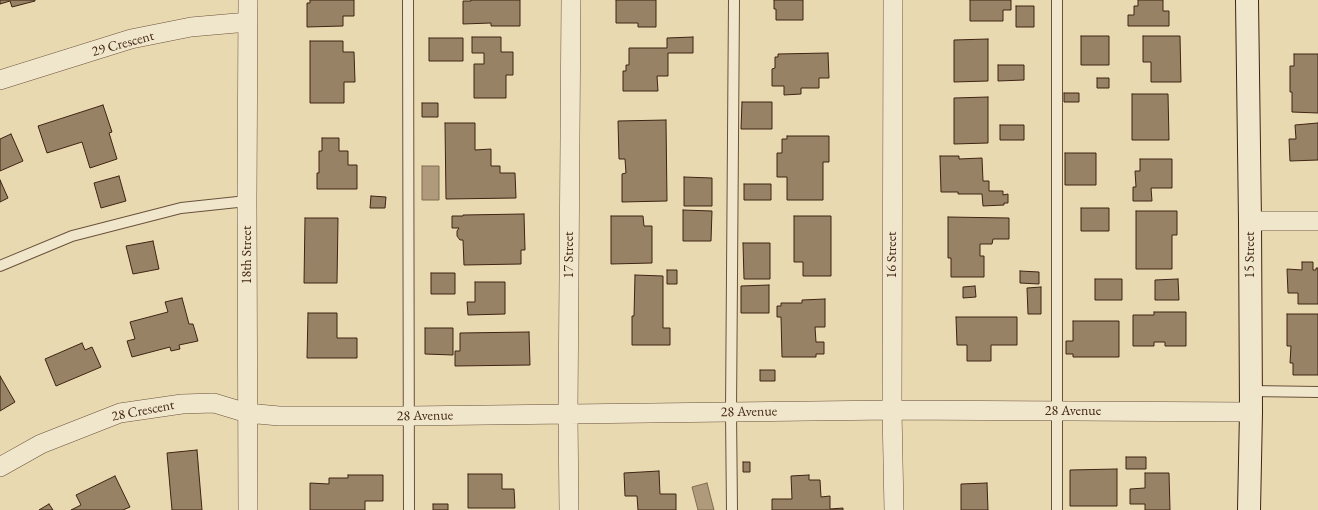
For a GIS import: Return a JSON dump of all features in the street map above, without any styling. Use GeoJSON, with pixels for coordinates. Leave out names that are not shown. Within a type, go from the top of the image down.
{"type":"FeatureCollection","features":[{"type":"Feature","properties":{"kind":"street","name":"18th Street"},"geometry":{"type":"LineString","coordinates":[[248,0],[248,510]]}},
{"type":"Feature","properties":{"kind":"street","name":"17 Street"},"geometry":{"type":"LineString","coordinates":[[569,510],[570,0]]}},
{"type":"Feature","properties":{"kind":"street","name":"16 Street"},"geometry":{"type":"LineString","coordinates":[[893,0],[892,410],[894,510]]}},
{"type":"Feature","properties":{"kind":"street","name":"15 Street"},"geometry":{"type":"LineString","coordinates":[[1247,0],[1251,401],[1249,510]]}},
{"type":"Feature","properties":{"kind":"street","name":"29 Crescent"},"geometry":{"type":"LineString","coordinates":[[0,80],[131,39],[191,27],[248,22]]}},
{"type":"Feature","properties":{"kind":"street"},"geometry":{"type":"LineString","coordinates":[[1250,221],[1318,221]]}},
{"type":"Feature","properties":{"kind":"street","name":"28 Avenue"},"geometry":{"type":"LineString","coordinates":[[248,413],[278,416],[408,416],[892,410],[1056,410],[1251,401]]}},
{"type":"Feature","properties":{"kind":"street","name":"28 Crescent"},"geometry":{"type":"LineString","coordinates":[[0,467],[41,444],[120,413],[182,404],[214,403],[248,413]]}},
{"type":"Feature","properties":{"kind":"lane"},"geometry":{"type":"LineString","coordinates":[[408,0],[409,510]]}},
{"type":"Feature","properties":{"kind":"lane"},"geometry":{"type":"LineString","coordinates":[[732,510],[731,412],[734,0]]}},
{"type":"Feature","properties":{"kind":"lane"},"geometry":{"type":"LineString","coordinates":[[1057,0],[1057,510]]}},
{"type":"Feature","properties":{"kind":"lane"},"geometry":{"type":"LineString","coordinates":[[0,266],[72,236],[181,208],[247,201]]}},
{"type":"Feature","properties":{"kind":"lane"},"geometry":{"type":"LineString","coordinates":[[1251,401],[1318,392]]}},
{"type":"Feature","properties":{"kind":"shaded area"},"geometry":{"type":"Polygon","coordinates":[[[422,166],[439,166],[439,200],[422,200],[422,166]]]}},
{"type":"Feature","properties":{"kind":"shaded area"},"geometry":{"type":"Polygon","coordinates":[[[707,483],[714,510],[698,510],[692,487],[707,483]]]}},
{"type":"Feature","properties":{"kind":"building"},"geometry":{"type":"Polygon","coordinates":[[[0,0],[35,1],[12,7],[10,1],[0,4],[0,0]]]}},
{"type":"Feature","properties":{"kind":"building"},"geometry":{"type":"Polygon","coordinates":[[[310,0],[354,0],[354,16],[343,16],[343,26],[307,27],[307,3],[310,3],[310,0]]]}},
{"type":"Feature","properties":{"kind":"building"},"geometry":{"type":"Polygon","coordinates":[[[520,0],[520,26],[491,26],[491,23],[463,24],[463,1],[520,0]]]}},
{"type":"Feature","properties":{"kind":"building"},"geometry":{"type":"Polygon","coordinates":[[[616,0],[656,0],[656,27],[638,27],[638,23],[616,23],[616,0]]]}},
{"type":"Feature","properties":{"kind":"building"},"geometry":{"type":"Polygon","coordinates":[[[774,0],[803,0],[803,20],[776,20],[774,0]]]}},
{"type":"Feature","properties":{"kind":"building"},"geometry":{"type":"Polygon","coordinates":[[[970,0],[1011,0],[1011,10],[1003,10],[1003,21],[970,21],[970,0]]]}},
{"type":"Feature","properties":{"kind":"building"},"geometry":{"type":"Polygon","coordinates":[[[1138,0],[1163,0],[1163,11],[1169,11],[1169,26],[1128,26],[1128,15],[1134,15],[1134,6],[1138,6],[1138,0]]]}},
{"type":"Feature","properties":{"kind":"building"},"geometry":{"type":"Polygon","coordinates":[[[1016,6],[1034,6],[1034,27],[1016,27],[1016,6]]]}},
{"type":"Feature","properties":{"kind":"building"},"geometry":{"type":"Polygon","coordinates":[[[1081,36],[1109,36],[1109,65],[1081,65],[1081,36]]]}},
{"type":"Feature","properties":{"kind":"building"},"geometry":{"type":"Polygon","coordinates":[[[1143,36],[1180,36],[1181,82],[1151,82],[1151,62],[1143,62],[1143,36]]]}},
{"type":"Feature","properties":{"kind":"building"},"geometry":{"type":"Polygon","coordinates":[[[472,37],[501,37],[501,52],[513,52],[513,75],[506,75],[506,98],[474,98],[474,64],[484,64],[484,53],[472,53],[472,37]]]}},
{"type":"Feature","properties":{"kind":"building"},"geometry":{"type":"Polygon","coordinates":[[[693,37],[693,53],[668,53],[668,76],[657,76],[658,91],[623,91],[623,71],[626,71],[626,65],[629,65],[629,48],[667,48],[667,38],[693,37]]]}},
{"type":"Feature","properties":{"kind":"building"},"geometry":{"type":"Polygon","coordinates":[[[429,38],[463,38],[463,61],[429,61],[429,38]]]}},
{"type":"Feature","properties":{"kind":"building"},"geometry":{"type":"Polygon","coordinates":[[[988,39],[988,81],[954,82],[954,40],[988,39]]]}},
{"type":"Feature","properties":{"kind":"building"},"geometry":{"type":"Polygon","coordinates":[[[310,41],[343,41],[343,52],[354,52],[355,82],[344,82],[344,103],[310,103],[310,41]]]}},
{"type":"Feature","properties":{"kind":"building"},"geometry":{"type":"Polygon","coordinates":[[[828,53],[829,78],[819,78],[819,88],[801,88],[801,94],[784,95],[784,86],[772,86],[772,69],[775,68],[775,57],[778,57],[778,54],[828,53]]]}},
{"type":"Feature","properties":{"kind":"building"},"geometry":{"type":"Polygon","coordinates":[[[1294,54],[1318,54],[1318,113],[1292,112],[1290,66],[1294,66],[1294,54]]]}},
{"type":"Feature","properties":{"kind":"building"},"geometry":{"type":"Polygon","coordinates":[[[998,65],[1024,65],[1024,80],[998,81],[998,65]]]}},
{"type":"Feature","properties":{"kind":"building"},"geometry":{"type":"Polygon","coordinates":[[[1097,78],[1109,78],[1109,88],[1097,88],[1097,78]]]}},
{"type":"Feature","properties":{"kind":"building"},"geometry":{"type":"Polygon","coordinates":[[[1064,93],[1079,93],[1079,102],[1064,102],[1064,93]]]}},
{"type":"Feature","properties":{"kind":"building"},"geometry":{"type":"Polygon","coordinates":[[[1132,94],[1168,94],[1169,140],[1132,140],[1132,94]]]}},
{"type":"Feature","properties":{"kind":"building"},"geometry":{"type":"Polygon","coordinates":[[[988,97],[988,143],[954,144],[954,98],[988,97]]]}},
{"type":"Feature","properties":{"kind":"building"},"geometry":{"type":"Polygon","coordinates":[[[742,102],[772,102],[772,129],[741,129],[742,102]]]}},
{"type":"Feature","properties":{"kind":"building"},"geometry":{"type":"Polygon","coordinates":[[[422,103],[438,103],[438,117],[422,117],[422,103]]]}},
{"type":"Feature","properties":{"kind":"building"},"geometry":{"type":"Polygon","coordinates":[[[103,105],[112,132],[109,133],[117,159],[90,168],[82,142],[47,153],[38,126],[103,105]]]}},
{"type":"Feature","properties":{"kind":"building"},"geometry":{"type":"Polygon","coordinates":[[[666,120],[667,201],[622,202],[622,174],[626,173],[625,159],[619,159],[618,121],[666,120]]]}},
{"type":"Feature","properties":{"kind":"building"},"geometry":{"type":"Polygon","coordinates":[[[445,123],[475,123],[475,150],[491,149],[491,166],[500,166],[500,173],[515,173],[516,198],[446,199],[445,123]]]}},
{"type":"Feature","properties":{"kind":"building"},"geometry":{"type":"Polygon","coordinates":[[[1318,123],[1318,160],[1290,161],[1289,139],[1296,139],[1295,125],[1318,123]]]}},
{"type":"Feature","properties":{"kind":"building"},"geometry":{"type":"Polygon","coordinates":[[[1000,125],[1024,125],[1024,140],[1000,140],[1000,125]]]}},
{"type":"Feature","properties":{"kind":"building"},"geometry":{"type":"Polygon","coordinates":[[[11,134],[23,161],[0,171],[0,139],[11,134]]]}},
{"type":"Feature","properties":{"kind":"building"},"geometry":{"type":"Polygon","coordinates":[[[787,136],[829,136],[829,162],[823,162],[823,200],[787,200],[787,177],[777,177],[777,153],[782,153],[782,139],[787,139],[787,136]]]}},
{"type":"Feature","properties":{"kind":"building"},"geometry":{"type":"Polygon","coordinates":[[[322,138],[339,138],[339,151],[348,151],[348,165],[357,165],[357,189],[317,189],[319,151],[322,151],[322,138]]]}},
{"type":"Feature","properties":{"kind":"building"},"geometry":{"type":"Polygon","coordinates":[[[1065,153],[1096,153],[1096,185],[1065,185],[1065,153]]]}},
{"type":"Feature","properties":{"kind":"building"},"geometry":{"type":"Polygon","coordinates":[[[940,156],[959,156],[959,159],[982,158],[983,181],[989,181],[989,191],[1003,191],[1003,195],[1008,194],[1008,203],[1004,203],[1004,205],[983,206],[982,194],[941,192],[940,156]]]}},
{"type":"Feature","properties":{"kind":"building"},"geometry":{"type":"Polygon","coordinates":[[[1140,159],[1172,159],[1172,188],[1151,188],[1152,201],[1133,201],[1133,187],[1136,187],[1135,171],[1140,171],[1140,159]]]}},
{"type":"Feature","properties":{"kind":"building"},"geometry":{"type":"Polygon","coordinates":[[[119,176],[126,201],[101,208],[94,183],[119,176]]]}},
{"type":"Feature","properties":{"kind":"building"},"geometry":{"type":"Polygon","coordinates":[[[684,177],[712,178],[712,206],[684,206],[684,177]]]}},
{"type":"Feature","properties":{"kind":"building"},"geometry":{"type":"Polygon","coordinates":[[[0,180],[8,198],[0,202],[0,180]]]}},
{"type":"Feature","properties":{"kind":"building"},"geometry":{"type":"Polygon","coordinates":[[[744,184],[771,184],[771,200],[744,200],[744,184]]]}},
{"type":"Feature","properties":{"kind":"building"},"geometry":{"type":"Polygon","coordinates":[[[371,196],[386,197],[385,208],[370,208],[371,196]]]}},
{"type":"Feature","properties":{"kind":"building"},"geometry":{"type":"Polygon","coordinates":[[[1081,208],[1109,208],[1109,231],[1081,231],[1081,208]]]}},
{"type":"Feature","properties":{"kind":"building"},"geometry":{"type":"Polygon","coordinates":[[[683,210],[712,211],[711,241],[683,241],[683,210]]]}},
{"type":"Feature","properties":{"kind":"building"},"geometry":{"type":"Polygon","coordinates":[[[1136,211],[1177,211],[1177,235],[1172,235],[1172,269],[1136,269],[1136,211]]]}},
{"type":"Feature","properties":{"kind":"building"},"geometry":{"type":"Polygon","coordinates":[[[524,214],[525,250],[521,250],[521,264],[464,265],[463,240],[460,240],[457,236],[457,231],[459,228],[452,228],[452,216],[524,214]]]}},
{"type":"Feature","properties":{"kind":"building"},"geometry":{"type":"Polygon","coordinates":[[[611,216],[643,216],[644,226],[652,226],[652,263],[611,264],[611,216]]]}},
{"type":"Feature","properties":{"kind":"building"},"geometry":{"type":"Polygon","coordinates":[[[794,216],[831,216],[831,276],[803,276],[803,262],[794,262],[794,216]]]}},
{"type":"Feature","properties":{"kind":"building"},"geometry":{"type":"Polygon","coordinates":[[[948,217],[1009,218],[1009,239],[993,239],[992,244],[980,244],[980,256],[984,256],[984,277],[951,277],[951,258],[948,258],[948,217]]]}},
{"type":"Feature","properties":{"kind":"building"},"geometry":{"type":"Polygon","coordinates":[[[305,218],[338,218],[337,283],[304,283],[305,218]]]}},
{"type":"Feature","properties":{"kind":"building"},"geometry":{"type":"Polygon","coordinates":[[[153,241],[159,269],[133,274],[126,246],[153,241]]]}},
{"type":"Feature","properties":{"kind":"building"},"geometry":{"type":"Polygon","coordinates":[[[743,243],[770,243],[770,279],[744,279],[743,243]]]}},
{"type":"Feature","properties":{"kind":"building"},"geometry":{"type":"Polygon","coordinates":[[[1302,262],[1313,262],[1313,270],[1318,268],[1318,304],[1298,304],[1298,293],[1288,293],[1287,269],[1302,270],[1302,262]]]}},
{"type":"Feature","properties":{"kind":"building"},"geometry":{"type":"Polygon","coordinates":[[[667,270],[677,270],[677,284],[667,284],[667,270]]]}},
{"type":"Feature","properties":{"kind":"building"},"geometry":{"type":"Polygon","coordinates":[[[1020,271],[1039,272],[1039,284],[1020,283],[1020,271]]]}},
{"type":"Feature","properties":{"kind":"building"},"geometry":{"type":"Polygon","coordinates":[[[431,273],[455,273],[455,294],[431,294],[431,273]]]}},
{"type":"Feature","properties":{"kind":"building"},"geometry":{"type":"Polygon","coordinates":[[[635,275],[663,276],[663,328],[670,328],[670,345],[632,345],[632,316],[634,316],[635,275]]]}},
{"type":"Feature","properties":{"kind":"building"},"geometry":{"type":"Polygon","coordinates":[[[1095,279],[1122,279],[1122,300],[1095,300],[1095,279]]]}},
{"type":"Feature","properties":{"kind":"building"},"geometry":{"type":"Polygon","coordinates":[[[1178,279],[1179,300],[1155,300],[1155,280],[1178,279]]]}},
{"type":"Feature","properties":{"kind":"building"},"geometry":{"type":"Polygon","coordinates":[[[475,282],[505,282],[505,314],[468,315],[467,302],[475,302],[475,282]]]}},
{"type":"Feature","properties":{"kind":"building"},"geometry":{"type":"Polygon","coordinates":[[[769,285],[769,313],[741,313],[741,286],[769,285]]]}},
{"type":"Feature","properties":{"kind":"building"},"geometry":{"type":"Polygon","coordinates":[[[975,286],[976,297],[963,298],[963,287],[975,286]]]}},
{"type":"Feature","properties":{"kind":"building"},"geometry":{"type":"Polygon","coordinates":[[[1041,287],[1041,314],[1028,314],[1027,288],[1041,287]]]}},
{"type":"Feature","properties":{"kind":"building"},"geometry":{"type":"Polygon","coordinates":[[[182,298],[189,324],[193,324],[198,341],[179,345],[180,349],[171,351],[170,347],[132,357],[127,341],[135,339],[130,322],[168,312],[165,302],[182,298]]]}},
{"type":"Feature","properties":{"kind":"building"},"geometry":{"type":"Polygon","coordinates":[[[825,299],[825,327],[815,327],[816,342],[824,342],[824,354],[816,354],[816,357],[782,357],[781,317],[777,317],[777,306],[781,306],[781,303],[802,303],[802,300],[825,299]]]}},
{"type":"Feature","properties":{"kind":"building"},"geometry":{"type":"Polygon","coordinates":[[[1154,312],[1186,312],[1186,346],[1165,346],[1165,342],[1154,342],[1154,346],[1133,346],[1133,315],[1154,315],[1154,312]]]}},
{"type":"Feature","properties":{"kind":"building"},"geometry":{"type":"Polygon","coordinates":[[[308,313],[337,313],[337,338],[357,338],[357,358],[307,358],[308,313]]]}},
{"type":"Feature","properties":{"kind":"building"},"geometry":{"type":"Polygon","coordinates":[[[1287,314],[1318,314],[1318,375],[1293,375],[1293,363],[1290,363],[1291,346],[1287,346],[1287,314]]]}},
{"type":"Feature","properties":{"kind":"building"},"geometry":{"type":"Polygon","coordinates":[[[956,317],[1017,317],[1017,345],[991,345],[991,361],[967,361],[967,345],[957,345],[956,317]]]}},
{"type":"Feature","properties":{"kind":"building"},"geometry":{"type":"Polygon","coordinates":[[[1073,321],[1119,321],[1119,357],[1073,357],[1073,354],[1066,354],[1066,341],[1073,341],[1073,321]]]}},
{"type":"Feature","properties":{"kind":"building"},"geometry":{"type":"Polygon","coordinates":[[[425,328],[453,328],[453,355],[425,354],[425,328]]]}},
{"type":"Feature","properties":{"kind":"building"},"geometry":{"type":"Polygon","coordinates":[[[529,332],[530,365],[455,366],[455,351],[460,351],[460,333],[529,332]]]}},
{"type":"Feature","properties":{"kind":"building"},"geometry":{"type":"Polygon","coordinates":[[[82,343],[85,350],[92,347],[101,367],[56,386],[45,359],[82,343]]]}},
{"type":"Feature","properties":{"kind":"building"},"geometry":{"type":"Polygon","coordinates":[[[760,370],[775,370],[775,381],[760,381],[760,370]]]}},
{"type":"Feature","properties":{"kind":"building"},"geometry":{"type":"Polygon","coordinates":[[[0,376],[15,402],[0,411],[0,376]]]}},
{"type":"Feature","properties":{"kind":"building"},"geometry":{"type":"Polygon","coordinates":[[[197,450],[202,510],[172,510],[167,453],[197,450]]]}},
{"type":"Feature","properties":{"kind":"building"},"geometry":{"type":"Polygon","coordinates":[[[1126,457],[1146,457],[1146,469],[1126,469],[1126,457]]]}},
{"type":"Feature","properties":{"kind":"building"},"geometry":{"type":"Polygon","coordinates":[[[743,462],[750,462],[750,472],[743,472],[743,462]]]}},
{"type":"Feature","properties":{"kind":"building"},"geometry":{"type":"Polygon","coordinates":[[[1117,469],[1117,506],[1070,506],[1070,470],[1117,469]]]}},
{"type":"Feature","properties":{"kind":"building"},"geometry":{"type":"Polygon","coordinates":[[[659,471],[660,494],[676,494],[676,510],[638,510],[637,496],[625,496],[624,473],[659,471]]]}},
{"type":"Feature","properties":{"kind":"building"},"geometry":{"type":"Polygon","coordinates":[[[1145,473],[1169,473],[1170,510],[1145,510],[1145,504],[1130,504],[1130,489],[1145,488],[1145,473]]]}},
{"type":"Feature","properties":{"kind":"building"},"geometry":{"type":"Polygon","coordinates":[[[468,474],[502,474],[502,489],[514,489],[515,508],[468,508],[468,474]]]}},
{"type":"Feature","properties":{"kind":"building"},"geometry":{"type":"Polygon","coordinates":[[[348,475],[383,475],[383,501],[365,501],[365,510],[310,510],[310,483],[329,484],[329,478],[348,478],[348,475]]]}},
{"type":"Feature","properties":{"kind":"building"},"geometry":{"type":"Polygon","coordinates":[[[809,475],[809,480],[820,480],[821,497],[830,496],[830,509],[843,508],[843,510],[772,510],[772,499],[792,499],[791,476],[809,475]]]}},
{"type":"Feature","properties":{"kind":"building"},"geometry":{"type":"Polygon","coordinates":[[[115,476],[130,507],[123,510],[71,510],[81,505],[76,495],[115,476]]]}},
{"type":"Feature","properties":{"kind":"building"},"geometry":{"type":"Polygon","coordinates":[[[987,483],[988,510],[961,510],[961,484],[987,483]]]}},
{"type":"Feature","properties":{"kind":"building"},"geometry":{"type":"Polygon","coordinates":[[[49,504],[53,510],[39,510],[49,504]]]}},
{"type":"Feature","properties":{"kind":"building"},"geometry":{"type":"Polygon","coordinates":[[[433,504],[448,504],[448,510],[433,510],[433,504]]]}}]}
